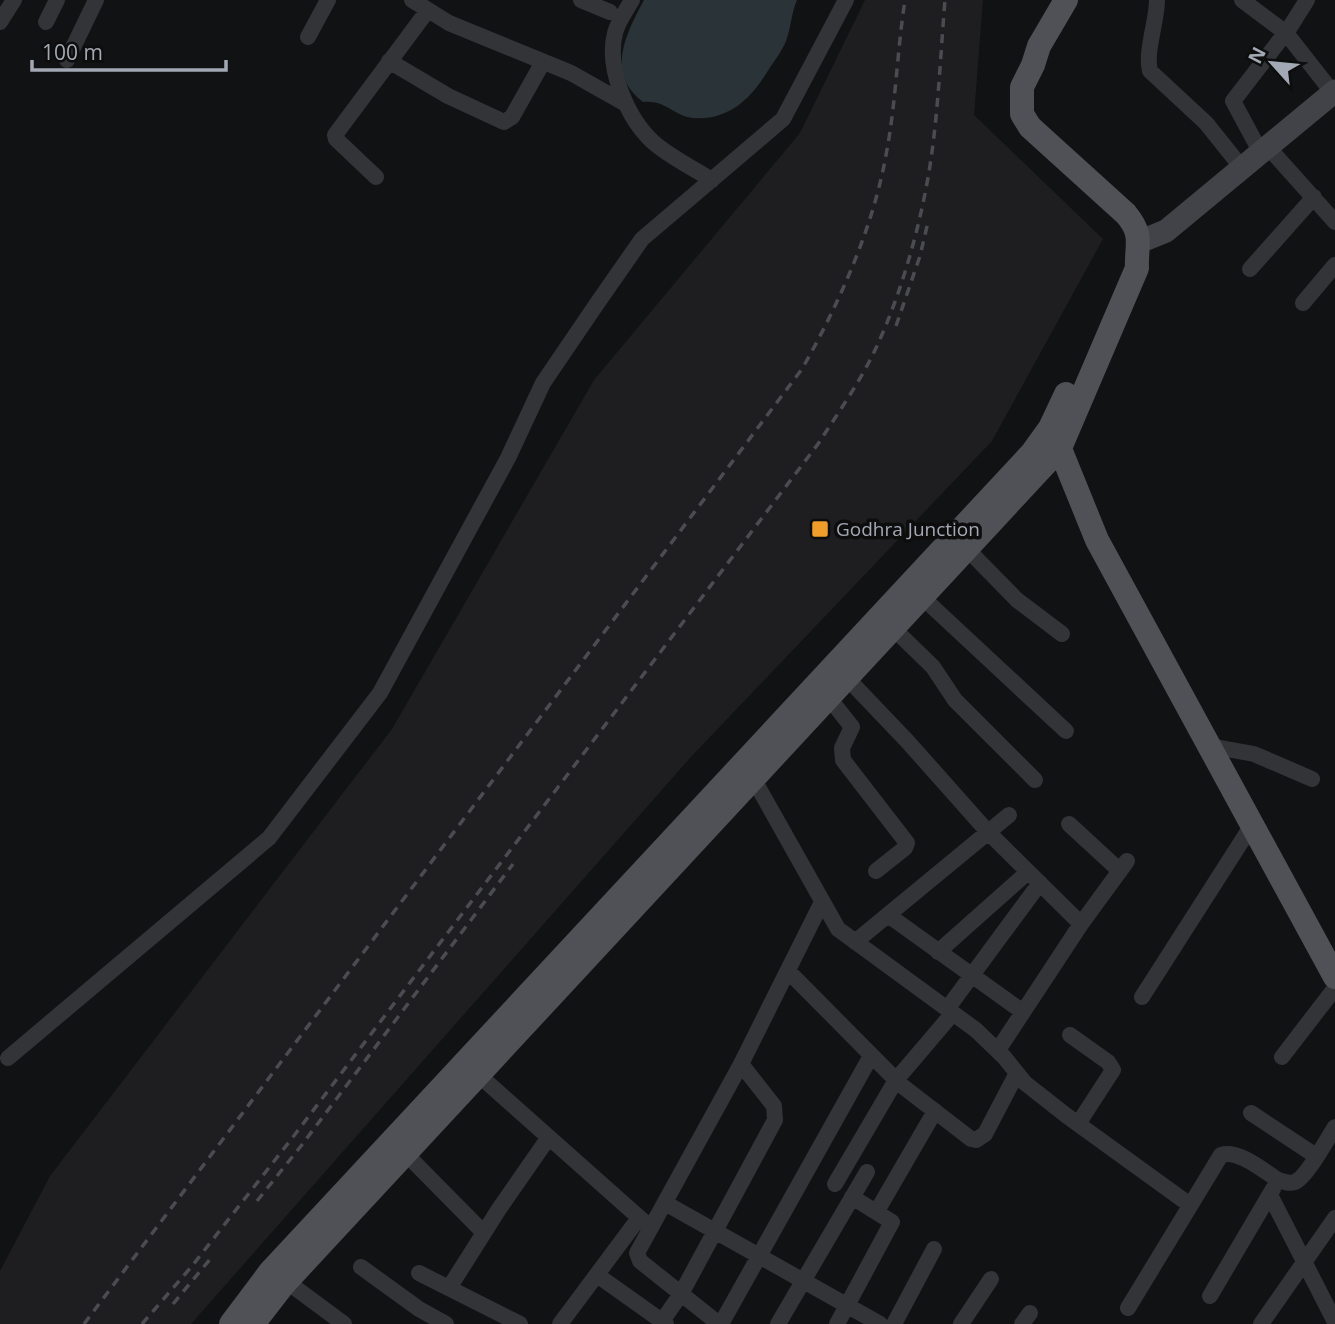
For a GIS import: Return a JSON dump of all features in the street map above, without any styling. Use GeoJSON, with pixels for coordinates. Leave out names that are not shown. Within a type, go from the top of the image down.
{"type":"FeatureCollection","features":[{"type":"Feature","properties":{"kind":"main road"},"geometry":{"type":"LineString","coordinates":[[747,772],[829,698],[967,549],[1055,438],[1137,268],[1137,227],[1030,127],[1022,114],[1022,87],[1039,47],[1066,0]]}},
{"type":"Feature","properties":{"kind":"main road"},"geometry":{"type":"LineString","coordinates":[[1033,65],[1049,53],[1078,0]]}},
{"type":"Feature","properties":{"kind":"main road"},"geometry":{"type":"LineString","coordinates":[[1055,438],[1097,540],[1335,977]]}},
{"type":"Feature","properties":{"kind":"main road"},"geometry":{"type":"LineString","coordinates":[[1037,460],[1080,497]]}},
{"type":"Feature","properties":{"kind":"main road"},"geometry":{"type":"LineString","coordinates":[[231,1324],[270,1272],[472,1068],[1037,460]]}},
{"type":"Feature","properties":{"kind":"main road"},"geometry":{"type":"LineString","coordinates":[[253,1324],[286,1281],[405,1153],[472,1068]]}},
{"type":"Feature","properties":{"kind":"street"},"geometry":{"type":"LineString","coordinates":[[0,22],[14,0]]}},
{"type":"Feature","properties":{"kind":"street"},"geometry":{"type":"LineString","coordinates":[[46,22],[57,0]]}},
{"type":"Feature","properties":{"kind":"street"},"geometry":{"type":"LineString","coordinates":[[67,60],[96,0]]}},
{"type":"Feature","properties":{"kind":"street"},"geometry":{"type":"LineString","coordinates":[[308,37],[328,0]]}},
{"type":"Feature","properties":{"kind":"street"},"geometry":{"type":"LineString","coordinates":[[412,0],[449,23],[571,73],[626,103]]}},
{"type":"Feature","properties":{"kind":"street"},"geometry":{"type":"LineString","coordinates":[[581,0],[610,12]]}},
{"type":"Feature","properties":{"kind":"street"},"geometry":{"type":"LineString","coordinates":[[632,0],[620,20],[612,51],[626,103],[645,133],[655,143],[712,180]]}},
{"type":"Feature","properties":{"kind":"street"},"geometry":{"type":"LineString","coordinates":[[8,1058],[269,838],[380,692],[508,458],[543,383],[642,239],[783,119],[846,0]]}},
{"type":"Feature","properties":{"kind":"street"},"geometry":{"type":"LineString","coordinates":[[1157,0],[1148,66],[1150,71],[1206,123],[1242,168]]}},
{"type":"Feature","properties":{"kind":"street"},"geometry":{"type":"LineString","coordinates":[[1138,248],[1166,231],[1334,92],[1286,33],[1242,0]]}},
{"type":"Feature","properties":{"kind":"street"},"geometry":{"type":"LineString","coordinates":[[1307,0],[1286,33],[1233,101],[1264,150],[1314,197],[1335,222]]}},
{"type":"Feature","properties":{"kind":"street"},"geometry":{"type":"LineString","coordinates":[[376,177],[335,135],[428,10]]}},
{"type":"Feature","properties":{"kind":"street"},"geometry":{"type":"LineString","coordinates":[[389,61],[448,96],[504,122],[512,117],[543,62]]}},
{"type":"Feature","properties":{"kind":"street"},"geometry":{"type":"LineString","coordinates":[[1250,269],[1314,197]]}},
{"type":"Feature","properties":{"kind":"street"},"geometry":{"type":"LineString","coordinates":[[1303,303],[1335,265]]}},
{"type":"Feature","properties":{"kind":"street"},"geometry":{"type":"LineString","coordinates":[[967,549],[1017,600],[1062,634]]}},
{"type":"Feature","properties":{"kind":"street"},"geometry":{"type":"LineString","coordinates":[[922,597],[1066,731]]}},
{"type":"Feature","properties":{"kind":"street"},"geometry":{"type":"LineString","coordinates":[[893,628],[938,673],[961,706],[1035,780]]}},
{"type":"Feature","properties":{"kind":"street"},"geometry":{"type":"LineString","coordinates":[[847,678],[988,832],[1081,924]]}},
{"type":"Feature","properties":{"kind":"street"},"geometry":{"type":"LineString","coordinates":[[829,698],[851,723],[850,733],[842,748],[844,760],[907,843],[905,848],[876,871]]}},
{"type":"Feature","properties":{"kind":"street"},"geometry":{"type":"LineString","coordinates":[[1210,746],[1262,757],[1311,779]]}},
{"type":"Feature","properties":{"kind":"street"},"geometry":{"type":"LineString","coordinates":[[747,772],[833,923],[998,1050],[1025,1083],[1190,1205]]}},
{"type":"Feature","properties":{"kind":"street"},"geometry":{"type":"LineString","coordinates":[[855,942],[1009,815]]}},
{"type":"Feature","properties":{"kind":"street"},"geometry":{"type":"LineString","coordinates":[[998,1050],[1081,924],[1123,866],[1069,824]]}},
{"type":"Feature","properties":{"kind":"street"},"geometry":{"type":"LineString","coordinates":[[1142,997],[1252,825]]}},
{"type":"Feature","properties":{"kind":"street"},"geometry":{"type":"LineString","coordinates":[[938,952],[1034,878]]}},
{"type":"Feature","properties":{"kind":"street"},"geometry":{"type":"LineString","coordinates":[[835,1184],[896,1080],[950,1011],[1034,878]]}},
{"type":"Feature","properties":{"kind":"street"},"geometry":{"type":"LineString","coordinates":[[563,1323],[597,1275],[665,1203],[741,1064],[822,902]]}},
{"type":"Feature","properties":{"kind":"street"},"geometry":{"type":"LineString","coordinates":[[888,915],[1023,1012]]}},
{"type":"Feature","properties":{"kind":"street"},"geometry":{"type":"LineString","coordinates":[[788,971],[896,1080],[971,1139],[982,1138],[1017,1073]]}},
{"type":"Feature","properties":{"kind":"street"},"geometry":{"type":"LineString","coordinates":[[1282,1057],[1335,988]]}},
{"type":"Feature","properties":{"kind":"street"},"geometry":{"type":"LineString","coordinates":[[1070,1035],[1108,1062],[1114,1070],[1078,1124]]}},
{"type":"Feature","properties":{"kind":"street"},"geometry":{"type":"LineString","coordinates":[[645,1223],[638,1258],[720,1324],[871,1056]]}},
{"type":"Feature","properties":{"kind":"street"},"geometry":{"type":"LineString","coordinates":[[597,1275],[662,1323],[681,1294],[775,1120],[774,1106],[741,1064]]}},
{"type":"Feature","properties":{"kind":"street"},"geometry":{"type":"LineString","coordinates":[[472,1068],[645,1223]]}},
{"type":"Feature","properties":{"kind":"street"},"geometry":{"type":"LineString","coordinates":[[877,1211],[935,1111]]}},
{"type":"Feature","properties":{"kind":"street"},"geometry":{"type":"LineString","coordinates":[[1251,1113],[1316,1156]]}},
{"type":"Feature","properties":{"kind":"street"},"geometry":{"type":"LineString","coordinates":[[1128,1308],[1217,1160],[1225,1153],[1235,1154],[1285,1183],[1294,1183],[1303,1176],[1335,1127]]}},
{"type":"Feature","properties":{"kind":"street"},"geometry":{"type":"LineString","coordinates":[[449,1288],[549,1137]]}},
{"type":"Feature","properties":{"kind":"street"},"geometry":{"type":"LineString","coordinates":[[405,1153],[484,1233]]}},
{"type":"Feature","properties":{"kind":"street"},"geometry":{"type":"LineString","coordinates":[[778,1324],[867,1172]]}},
{"type":"Feature","properties":{"kind":"street"},"geometry":{"type":"LineString","coordinates":[[1210,1296],[1279,1180]]}},
{"type":"Feature","properties":{"kind":"street"},"geometry":{"type":"LineString","coordinates":[[1270,1195],[1335,1322]]}},
{"type":"Feature","properties":{"kind":"street"},"geometry":{"type":"LineString","coordinates":[[837,1324],[890,1227],[891,1220],[852,1197]]}},
{"type":"Feature","properties":{"kind":"street"},"geometry":{"type":"LineString","coordinates":[[665,1203],[880,1324]]}},
{"type":"Feature","properties":{"kind":"street"},"geometry":{"type":"LineString","coordinates":[[1261,1324],[1335,1218]]}},
{"type":"Feature","properties":{"kind":"street"},"geometry":{"type":"LineString","coordinates":[[894,1324],[934,1249]]}},
{"type":"Feature","properties":{"kind":"street"},"geometry":{"type":"LineString","coordinates":[[361,1267],[419,1309],[446,1324]]}},
{"type":"Feature","properties":{"kind":"street"},"geometry":{"type":"LineString","coordinates":[[419,1273],[520,1324]]}},
{"type":"Feature","properties":{"kind":"street"},"geometry":{"type":"LineString","coordinates":[[961,1324],[991,1279]]}},
{"type":"Feature","properties":{"kind":"street"},"geometry":{"type":"LineString","coordinates":[[286,1281],[344,1324]]}},
{"type":"Feature","properties":{"kind":"shaded area"},"geometry":{"type":"Polygon","coordinates":[[[644,0],[797,0],[784,45],[755,89],[738,106],[718,116],[693,118],[657,103],[643,102],[631,91],[625,79],[622,53],[644,0]]]}},
{"type":"Feature","properties":{"kind":"shaded area"},"geometry":{"type":"Polygon","coordinates":[[[865,0],[983,0],[974,115],[1103,239],[992,441],[690,758],[191,1324],[0,1324],[0,1271],[50,1176],[392,729],[594,380],[800,133],[865,0]]]}},
{"type":"Feature","properties":{"kind":"railway"},"geometry":{"type":"LineString","coordinates":[[84,1324],[802,369],[841,292],[873,210],[889,136],[905,0]]}},
{"type":"Feature","properties":{"kind":"railway"},"geometry":{"type":"LineString","coordinates":[[142,1324],[192,1266],[293,1137],[818,444],[856,385],[870,361],[896,300],[919,222],[933,144],[945,0]]}},
{"type":"Feature","properties":{"kind":"railway"},"geometry":{"type":"LineString","coordinates":[[896,326],[920,256],[928,222]]}},
{"type":"Feature","properties":{"kind":"railway"},"geometry":{"type":"LineString","coordinates":[[257,1201],[513,864]]}},
{"type":"Feature","properties":{"kind":"railway"},"geometry":{"type":"LineString","coordinates":[[173,1304],[211,1258]]}},
{"type":"Feature","properties":{"kind":"place","name":"Godhra Junction"},"geometry":{"type":"Point","coordinates":[820,529]}}]}
